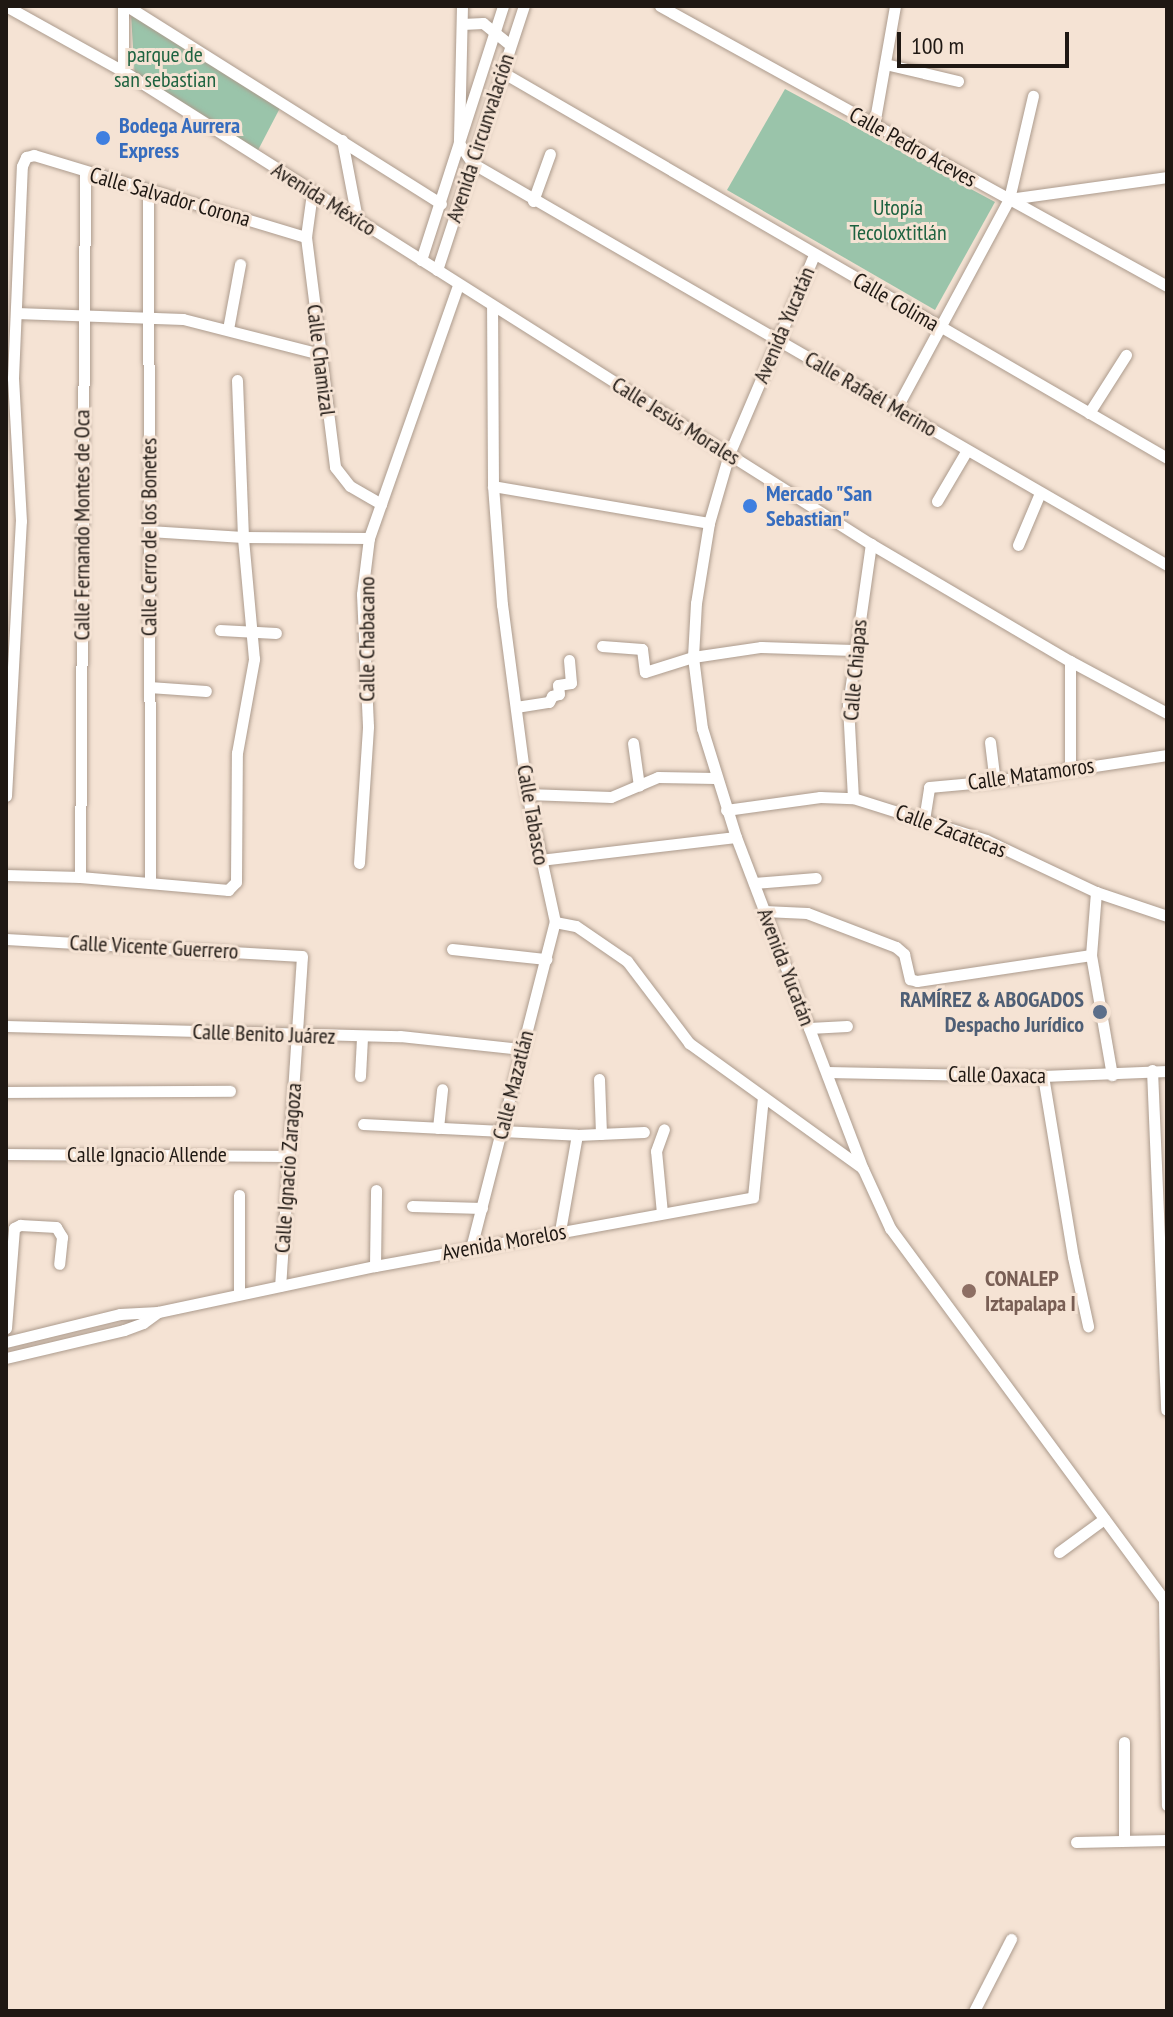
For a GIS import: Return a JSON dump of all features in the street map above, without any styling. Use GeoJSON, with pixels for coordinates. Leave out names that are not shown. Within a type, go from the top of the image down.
{"type":"FeatureCollection","features":[{"type":"Feature","properties":{"kind":"street","name":"Avenida México"},"geometry":{"type":"LineString","coordinates":[[6,6],[123,71],[437,270]]}},
{"type":"Feature","properties":{"kind":"street"},"geometry":{"type":"LineString","coordinates":[[123,71],[125,6],[441,204]]}},
{"type":"Feature","properties":{"kind":"street"},"geometry":{"type":"LineString","coordinates":[[459,143],[462,6]]}},
{"type":"Feature","properties":{"kind":"street","name":"Avenida Circunvalación"},"geometry":{"type":"LineString","coordinates":[[421,260],[503,6]]}},
{"type":"Feature","properties":{"kind":"street","name":"Avenida Circunvalación"},"geometry":{"type":"LineString","coordinates":[[437,270],[524,6]]}},
{"type":"Feature","properties":{"kind":"street","name":"Calle Pedro Aceves"},"geometry":{"type":"LineString","coordinates":[[660,6],[1167,286]]}},
{"type":"Feature","properties":{"kind":"street"},"geometry":{"type":"LineString","coordinates":[[874,125],[895,6]]}},
{"type":"Feature","properties":{"kind":"street"},"geometry":{"type":"LineString","coordinates":[[462,24],[483,23],[510,45]]}},
{"type":"Feature","properties":{"kind":"street"},"geometry":{"type":"LineString","coordinates":[[885,64],[958,81]]}},
{"type":"Feature","properties":{"kind":"street","name":"Calle Colima"},"geometry":{"type":"LineString","coordinates":[[502,72],[1167,458]]}},
{"type":"Feature","properties":{"kind":"street"},"geometry":{"type":"LineString","coordinates":[[896,409],[1009,199],[1033,96]]}},
{"type":"Feature","properties":{"kind":"street"},"geometry":{"type":"LineString","coordinates":[[342,140],[357,219]]}},
{"type":"Feature","properties":{"kind":"street","name":"Calle Rafaél Merino"},"geometry":{"type":"LineString","coordinates":[[459,143],[472,163],[533,201],[1167,565]]}},
{"type":"Feature","properties":{"kind":"street"},"geometry":{"type":"LineString","coordinates":[[533,201],[550,154]]}},
{"type":"Feature","properties":{"kind":"street","name":"Calle Salvador Corona"},"geometry":{"type":"LineString","coordinates":[[20,237],[22,166],[26,157],[34,155],[306,237]]}},
{"type":"Feature","properties":{"kind":"street","name":"Calle Fernando Montes de Oca"},"geometry":{"type":"LineString","coordinates":[[80,877],[85,172]]}},
{"type":"Feature","properties":{"kind":"street"},"geometry":{"type":"LineString","coordinates":[[1009,199],[1167,177]]}},
{"type":"Feature","properties":{"kind":"street","name":"Calle Cerro de los Bonetes"},"geometry":{"type":"LineString","coordinates":[[148,190],[150,883]]}},
{"type":"Feature","properties":{"kind":"street","name":"Calle Chamizal"},"geometry":{"type":"LineString","coordinates":[[312,193],[306,237],[335,467],[350,486],[381,504]]}},
{"type":"Feature","properties":{"kind":"street"},"geometry":{"type":"LineString","coordinates":[[6,234],[20,237],[16,313],[11,328],[10,433],[19,496],[11,588],[6,796]]}},
{"type":"Feature","properties":{"kind":"street","name":"Avenida Yucatán"},"geometry":{"type":"LineString","coordinates":[[814,255],[729,454],[701,563],[693,657],[702,728],[715,778],[863,1169],[890,1228],[1166,1602]]}},
{"type":"Feature","properties":{"kind":"street"},"geometry":{"type":"LineString","coordinates":[[228,329],[240,264]]}},
{"type":"Feature","properties":{"kind":"street","name":"Calle Jesús Morales"},"geometry":{"type":"LineString","coordinates":[[437,270],[871,544],[1070,661],[1167,713]]}},
{"type":"Feature","properties":{"kind":"street","name":"Calle Chabacano"},"geometry":{"type":"LineString","coordinates":[[359,863],[368,726],[362,594],[369,538],[458,285]]}},
{"type":"Feature","properties":{"kind":"street","name":"Calle Tabasco"},"geometry":{"type":"LineString","coordinates":[[492,307],[493,486],[502,605],[527,794],[555,922]]}},
{"type":"Feature","properties":{"kind":"street"},"geometry":{"type":"LineString","coordinates":[[16,313],[183,319],[320,354]]}},
{"type":"Feature","properties":{"kind":"street"},"geometry":{"type":"LineString","coordinates":[[1089,413],[1126,355]]}},
{"type":"Feature","properties":{"kind":"street"},"geometry":{"type":"LineString","coordinates":[[6,875],[80,877],[228,890],[236,882],[237,753],[254,659],[243,537],[237,380]]}},
{"type":"Feature","properties":{"kind":"street"},"geometry":{"type":"LineString","coordinates":[[937,501],[967,450]]}},
{"type":"Feature","properties":{"kind":"street"},"geometry":{"type":"LineString","coordinates":[[493,486],[709,523]]}},
{"type":"Feature","properties":{"kind":"street"},"geometry":{"type":"LineString","coordinates":[[1018,545],[1040,493]]}},
{"type":"Feature","properties":{"kind":"street"},"geometry":{"type":"LineString","coordinates":[[6,499],[19,496]]}},
{"type":"Feature","properties":{"kind":"street"},"geometry":{"type":"LineString","coordinates":[[149,531],[243,537],[369,538]]}},
{"type":"Feature","properties":{"kind":"street","name":"Calle Chiapas"},"geometry":{"type":"LineString","coordinates":[[853,798],[848,705],[853,650],[871,544]]}},
{"type":"Feature","properties":{"kind":"street"},"geometry":{"type":"LineString","coordinates":[[220,630],[276,633]]}},
{"type":"Feature","properties":{"kind":"street"},"geometry":{"type":"LineString","coordinates":[[602,646],[642,649],[645,672],[693,657],[761,647],[853,650]]}},
{"type":"Feature","properties":{"kind":"street"},"geometry":{"type":"LineString","coordinates":[[516,707],[549,702],[552,696],[559,694],[558,685],[571,683],[569,660]]}},
{"type":"Feature","properties":{"kind":"street"},"geometry":{"type":"LineString","coordinates":[[1070,661],[1070,769]]}},
{"type":"Feature","properties":{"kind":"street"},"geometry":{"type":"LineString","coordinates":[[149,687],[206,691]]}},
{"type":"Feature","properties":{"kind":"street"},"geometry":{"type":"LineString","coordinates":[[990,742],[995,781]]}},
{"type":"Feature","properties":{"kind":"street"},"geometry":{"type":"LineString","coordinates":[[633,743],[639,786]]}},
{"type":"Feature","properties":{"kind":"street","name":"Calle Matamoros"},"geometry":{"type":"LineString","coordinates":[[924,820],[929,787],[995,781],[1167,755]]}},
{"type":"Feature","properties":{"kind":"street"},"geometry":{"type":"LineString","coordinates":[[527,794],[611,797],[658,777],[715,778]]}},
{"type":"Feature","properties":{"kind":"street","name":"Calle Zacatecas"},"geometry":{"type":"LineString","coordinates":[[726,810],[820,797],[853,798],[986,840],[1096,892],[1167,916]]}},
{"type":"Feature","properties":{"kind":"street"},"geometry":{"type":"LineString","coordinates":[[540,860],[736,837]]}},
{"type":"Feature","properties":{"kind":"street"},"geometry":{"type":"LineString","coordinates":[[754,883],[816,878]]}},
{"type":"Feature","properties":{"kind":"street"},"geometry":{"type":"LineString","coordinates":[[1096,892],[1091,955],[1112,1075]]}},
{"type":"Feature","properties":{"kind":"street"},"geometry":{"type":"LineString","coordinates":[[764,911],[807,913],[896,947],[904,954],[910,979],[917,981],[1091,955]]}},
{"type":"Feature","properties":{"kind":"street"},"geometry":{"type":"LineString","coordinates":[[555,922],[576,926],[627,961],[689,1043],[863,1169]]}},
{"type":"Feature","properties":{"kind":"street","name":"Calle Mazatlán"},"geometry":{"type":"LineString","coordinates":[[471,1248],[555,922]]}},
{"type":"Feature","properties":{"kind":"street","name":"Calle Vicente Guerrero"},"geometry":{"type":"LineString","coordinates":[[6,939],[302,956]]}},
{"type":"Feature","properties":{"kind":"street"},"geometry":{"type":"LineString","coordinates":[[452,949],[546,959]]}},
{"type":"Feature","properties":{"kind":"street","name":"Calle Ignacio Zaragoza"},"geometry":{"type":"LineString","coordinates":[[280,1285],[287,1156],[300,1034],[302,956]]}},
{"type":"Feature","properties":{"kind":"street","name":"Calle Benito Juárez"},"geometry":{"type":"LineString","coordinates":[[6,1026],[400,1036],[522,1049]]}},
{"type":"Feature","properties":{"kind":"street"},"geometry":{"type":"LineString","coordinates":[[809,1028],[847,1026]]}},
{"type":"Feature","properties":{"kind":"street"},"geometry":{"type":"LineString","coordinates":[[360,1076],[362,1037]]}},
{"type":"Feature","properties":{"kind":"street"},"geometry":{"type":"LineString","coordinates":[[1152,1070],[1166,1410]]}},
{"type":"Feature","properties":{"kind":"street","name":"Calle Oaxaca"},"geometry":{"type":"LineString","coordinates":[[827,1072],[1043,1076],[1167,1071]]}},
{"type":"Feature","properties":{"kind":"street"},"geometry":{"type":"LineString","coordinates":[[1043,1076],[1073,1257],[1088,1326]]}},
{"type":"Feature","properties":{"kind":"street"},"geometry":{"type":"LineString","coordinates":[[599,1079],[601,1134]]}},
{"type":"Feature","properties":{"kind":"street"},"geometry":{"type":"LineString","coordinates":[[438,1128],[442,1089]]}},
{"type":"Feature","properties":{"kind":"street"},"geometry":{"type":"LineString","coordinates":[[6,1092],[230,1091]]}},
{"type":"Feature","properties":{"kind":"street","name":"Avenida Morelos"},"geometry":{"type":"LineString","coordinates":[[6,1342],[140,1311],[158,1312],[375,1266],[753,1197],[763,1097]]}},
{"type":"Feature","properties":{"kind":"street"},"geometry":{"type":"LineString","coordinates":[[363,1124],[577,1135],[644,1132]]}},
{"type":"Feature","properties":{"kind":"street"},"geometry":{"type":"LineString","coordinates":[[662,1213],[656,1151],[664,1129]]}},
{"type":"Feature","properties":{"kind":"street"},"geometry":{"type":"LineString","coordinates":[[560,1231],[577,1135]]}},
{"type":"Feature","properties":{"kind":"street","name":"Calle Ignacio Allende"},"geometry":{"type":"LineString","coordinates":[[6,1154],[287,1156]]}},
{"type":"Feature","properties":{"kind":"street"},"geometry":{"type":"LineString","coordinates":[[375,1266],[376,1190]]}},
{"type":"Feature","properties":{"kind":"street"},"geometry":{"type":"LineString","coordinates":[[239,1195],[239,1294]]}},
{"type":"Feature","properties":{"kind":"street"},"geometry":{"type":"LineString","coordinates":[[412,1206],[482,1208]]}},
{"type":"Feature","properties":{"kind":"street"},"geometry":{"type":"LineString","coordinates":[[6,1328],[14,1228],[20,1225],[56,1227],[62,1237],[59,1264]]}},
{"type":"Feature","properties":{"kind":"street","name":"Avenida Morelos"},"geometry":{"type":"LineString","coordinates":[[6,1358],[143,1323],[158,1312]]}},
{"type":"Feature","properties":{"kind":"street"},"geometry":{"type":"LineString","coordinates":[[89,1321],[93,1337]]}},
{"type":"Feature","properties":{"kind":"street"},"geometry":{"type":"LineString","coordinates":[[1059,1552],[1104,1519]]}},
{"type":"Feature","properties":{"kind":"street"},"geometry":{"type":"LineString","coordinates":[[1166,1602],[1167,1805]]}},
{"type":"Feature","properties":{"kind":"street"},"geometry":{"type":"LineString","coordinates":[[1124,1742],[1124,1840]]}},
{"type":"Feature","properties":{"kind":"street"},"geometry":{"type":"LineString","coordinates":[[1076,1842],[1167,1840]]}},
{"type":"Feature","properties":{"kind":"street"},"geometry":{"type":"LineString","coordinates":[[974,2011],[1011,1939]]}},
{"type":"Feature","properties":{"kind":"green space","name":"parque de san sebastian"},"geometry":{"type":"Polygon","coordinates":[[[131,14],[281,106],[256,154],[135,80],[131,14]]]}},
{"type":"Feature","properties":{"kind":"green space","name":"Utopía Tecoloxtitlán"},"geometry":{"type":"Polygon","coordinates":[[[785,89],[995,202],[935,310],[727,190],[785,89]]]}},
{"type":"Feature","properties":{"kind":"place","name":"Bodega Aurrera Express"},"geometry":{"type":"Point","coordinates":[103,138]}},
{"type":"Feature","properties":{"kind":"place","name":"Mercado \"San Sebastian\""},"geometry":{"type":"Point","coordinates":[750,506]}},
{"type":"Feature","properties":{"kind":"place","name":"RAMÍREZ & ABOGADOS Despacho Jurídico"},"geometry":{"type":"Point","coordinates":[1100,1012]}},
{"type":"Feature","properties":{"kind":"place","name":"CONALEP Iztapalapa I"},"geometry":{"type":"Point","coordinates":[969,1291]}}]}
